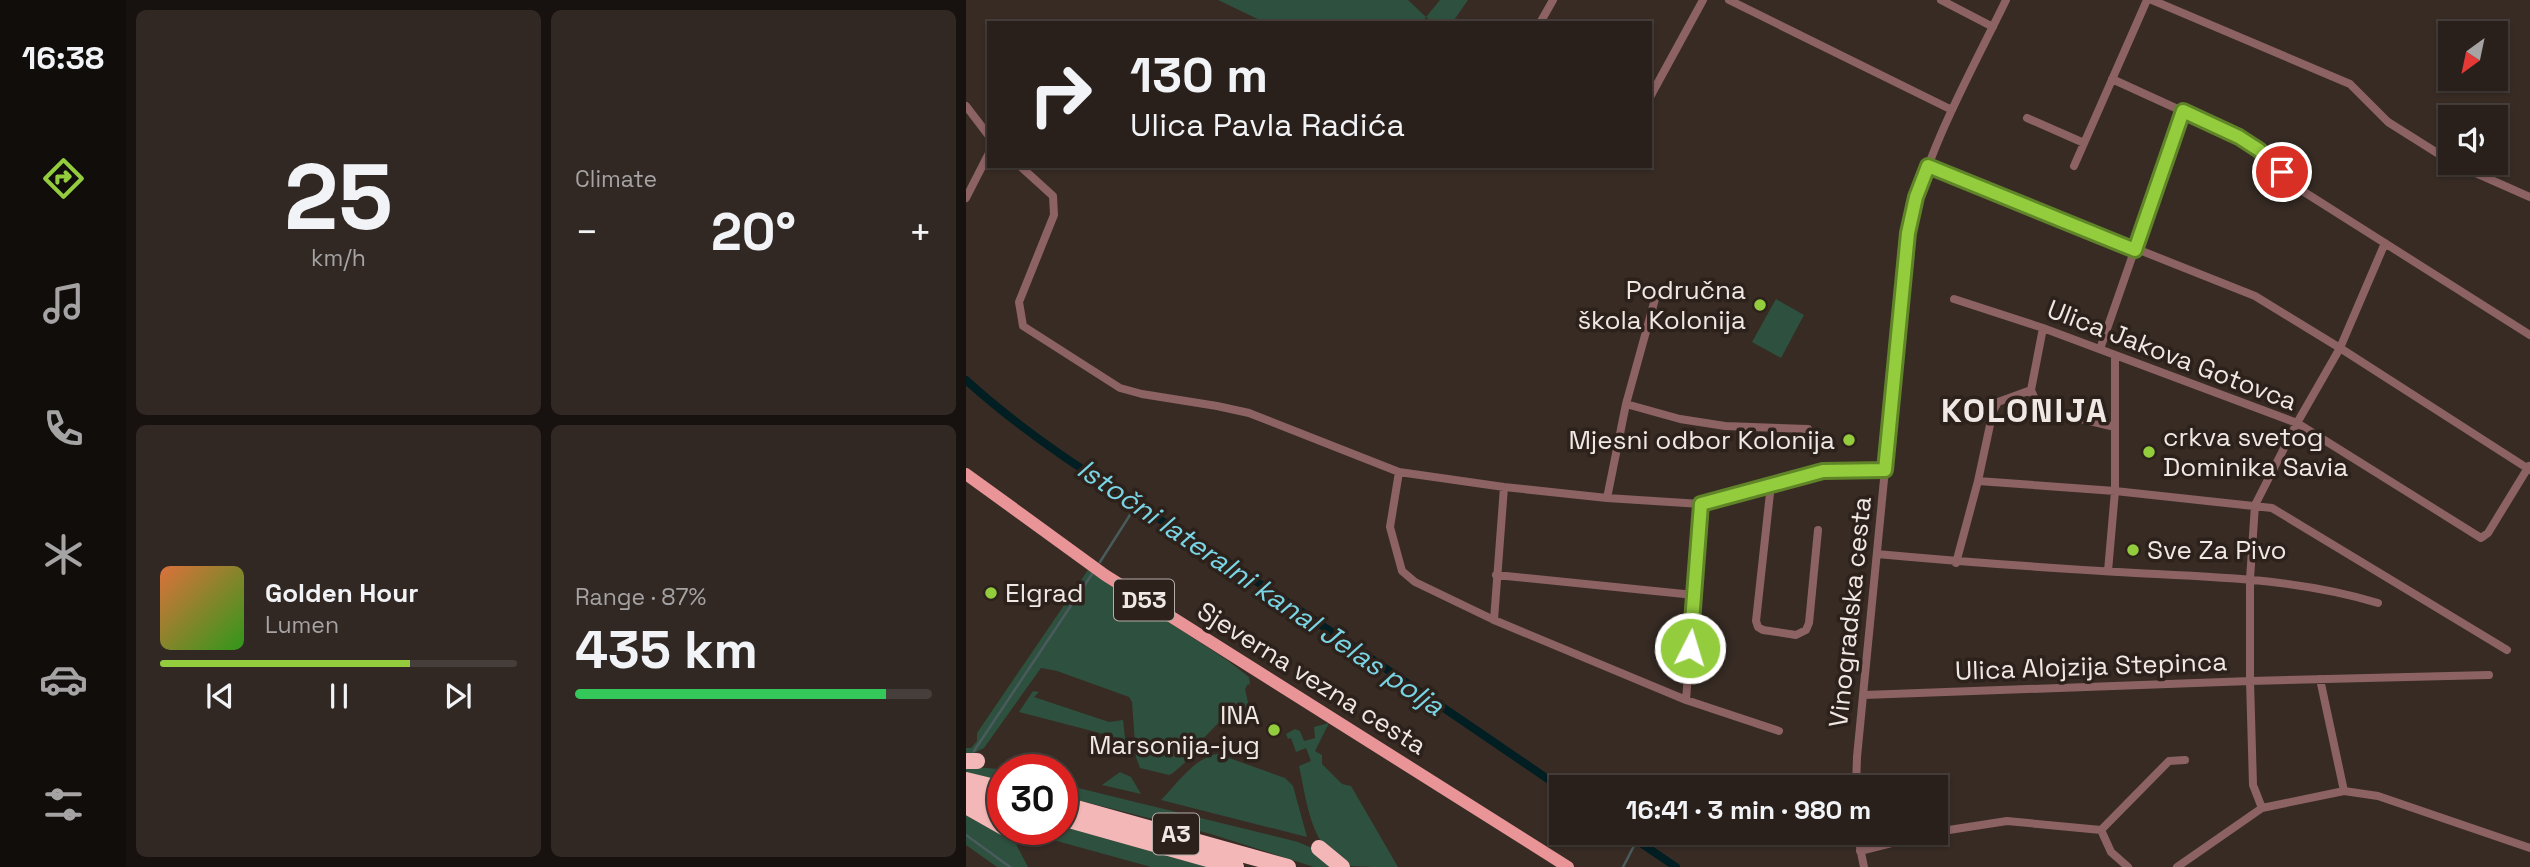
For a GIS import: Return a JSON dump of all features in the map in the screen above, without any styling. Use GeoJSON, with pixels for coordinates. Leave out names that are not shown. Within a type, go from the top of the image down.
{"type":"FeatureCollection","features":[{"type":"Feature","properties":{"kind":"highway"},"geometry":{"type":"LineString","coordinates":[[966,780],[987,785]]}},
{"type":"Feature","properties":{"kind":"highway"},"geometry":{"type":"LineString","coordinates":[[966,796],[987,801]]}},
{"type":"Feature","properties":{"kind":"highway"},"geometry":{"type":"LineString","coordinates":[[966,807],[987,819]]}},
{"type":"Feature","properties":{"kind":"highway","name":"A3"},"geometry":{"type":"LineString","coordinates":[[1078,808],[1288,867]]}},
{"type":"Feature","properties":{"kind":"highway","name":"A3"},"geometry":{"type":"LineString","coordinates":[[1078,823],[1236,867]]}},
{"type":"Feature","properties":{"kind":"highway"},"geometry":{"type":"LineString","coordinates":[[1318,848],[1342,867]]}},
{"type":"Feature","properties":{"kind":"main road","name":"Sjeverna vezna cesta"},"geometry":{"type":"LineString","coordinates":[[966,474],[1114,581],[1568,867]]}},
{"type":"Feature","properties":{"kind":"street"},"geometry":{"type":"LineString","coordinates":[[1541,21],[1553,0]]}},
{"type":"Feature","properties":{"kind":"street"},"geometry":{"type":"LineString","coordinates":[[1652,93],[1703,0]]}},
{"type":"Feature","properties":{"kind":"street"},"geometry":{"type":"LineString","coordinates":[[1729,0],[1952,110]]}},
{"type":"Feature","properties":{"kind":"street"},"geometry":{"type":"LineString","coordinates":[[1941,0],[1993,27]]}},
{"type":"Feature","properties":{"kind":"street","name":"Vinogradska cesta"},"geometry":{"type":"LineString","coordinates":[[1857,775],[1908,233],[1916,197],[1928,166],[2006,0]]}},
{"type":"Feature","properties":{"kind":"street"},"geometry":{"type":"LineString","coordinates":[[2074,166],[2147,0]]}},
{"type":"Feature","properties":{"kind":"street"},"geometry":{"type":"LineString","coordinates":[[2152,0],[2350,84],[2388,122],[2438,153]]}},
{"type":"Feature","properties":{"kind":"street"},"geometry":{"type":"LineString","coordinates":[[2112,79],[2239,137],[2259,150],[2301,190],[2530,335]]}},
{"type":"Feature","properties":{"kind":"street"},"geometry":{"type":"LineString","coordinates":[[966,106],[987,133]]}},
{"type":"Feature","properties":{"kind":"street"},"geometry":{"type":"LineString","coordinates":[[2100,349],[2183,111]]}},
{"type":"Feature","properties":{"kind":"street"},"geometry":{"type":"LineString","coordinates":[[2027,118],[2084,142]]}},
{"type":"Feature","properties":{"kind":"street"},"geometry":{"type":"LineString","coordinates":[[966,198],[987,157]]}},
{"type":"Feature","properties":{"kind":"street"},"geometry":{"type":"LineString","coordinates":[[1928,166],[2255,296],[2529,468]]}},
{"type":"Feature","properties":{"kind":"street"},"geometry":{"type":"LineString","coordinates":[[1022,168],[1053,197],[1054,215],[1019,302],[1023,326],[1120,388],[1249,413],[1399,472],[1504,487],[1607,498],[1701,504],[1823,471],[1885,470]]}},
{"type":"Feature","properties":{"kind":"street"},"geometry":{"type":"LineString","coordinates":[[2481,175],[2530,197]]}},
{"type":"Feature","properties":{"kind":"street"},"geometry":{"type":"LineString","coordinates":[[2262,808],[2253,785],[2250,681],[2250,579],[2255,505],[2297,423],[2340,348],[2385,243]]}},
{"type":"Feature","properties":{"kind":"street"},"geometry":{"type":"LineString","coordinates":[[1607,498],[1626,404],[1655,299]]}},
{"type":"Feature","properties":{"kind":"street","name":"Ulica Jakova Gotovca"},"geometry":{"type":"LineString","coordinates":[[1954,299],[2043,328],[2297,423],[2480,538],[2488,533],[2529,468]]}},
{"type":"Feature","properties":{"kind":"street"},"geometry":{"type":"LineString","coordinates":[[2043,328],[2031,390],[2037,404],[2056,413],[2115,427]]}},
{"type":"Feature","properties":{"kind":"street"},"geometry":{"type":"LineString","coordinates":[[2108,571],[2115,491],[2115,355]]}},
{"type":"Feature","properties":{"kind":"street"},"geometry":{"type":"LineString","coordinates":[[1956,563],[1993,411],[1997,402],[2031,390]]}},
{"type":"Feature","properties":{"kind":"street"},"geometry":{"type":"LineString","coordinates":[[1626,404],[1680,419],[1725,426],[1808,429]]}},
{"type":"Feature","properties":{"kind":"street"},"geometry":{"type":"LineString","coordinates":[[1399,472],[1390,527],[1402,570],[1415,582],[1494,620],[1686,700],[1779,732]]}},
{"type":"Feature","properties":{"kind":"street"},"geometry":{"type":"LineString","coordinates":[[1978,481],[2115,491],[2272,508],[2507,650]]}},
{"type":"Feature","properties":{"kind":"street"},"geometry":{"type":"LineString","coordinates":[[1770,484],[1756,621],[1763,630],[1796,635],[1806,630],[1809,623],[1818,530]]}},
{"type":"Feature","properties":{"kind":"street"},"geometry":{"type":"LineString","coordinates":[[1494,620],[1504,487]]}},
{"type":"Feature","properties":{"kind":"street"},"geometry":{"type":"LineString","coordinates":[[1686,700],[1701,504]]}},
{"type":"Feature","properties":{"kind":"street"},"geometry":{"type":"LineString","coordinates":[[1877,554],[1956,563],[2250,579],[2342,592],[2378,603]]}},
{"type":"Feature","properties":{"kind":"street"},"geometry":{"type":"LineString","coordinates":[[1496,575],[1694,595]]}},
{"type":"Feature","properties":{"kind":"street","name":"Ulica Alojzija Stepinca"},"geometry":{"type":"LineString","coordinates":[[1864,695],[2489,675]]}},
{"type":"Feature","properties":{"kind":"street"},"geometry":{"type":"LineString","coordinates":[[2320,679],[2344,791]]}},
{"type":"Feature","properties":{"kind":"street"},"geometry":{"type":"LineString","coordinates":[[2101,830],[2169,761],[2185,760]]}},
{"type":"Feature","properties":{"kind":"street"},"geometry":{"type":"LineString","coordinates":[[2177,867],[2262,808],[2344,791],[2378,796],[2530,848]]}},
{"type":"Feature","properties":{"kind":"street"},"geometry":{"type":"LineString","coordinates":[[1948,830],[2007,821],[2101,830]]}},
{"type":"Feature","properties":{"kind":"street"},"geometry":{"type":"LineString","coordinates":[[2101,830],[2111,852],[2128,867]]}},
{"type":"Feature","properties":{"kind":"street"},"geometry":{"type":"LineString","coordinates":[[1859,845],[1864,867]]}},
{"type":"Feature","properties":{"kind":"street"},"geometry":{"type":"LineString","coordinates":[[1860,850],[1880,845]]}},
{"type":"Feature","properties":{"kind":"green space"},"geometry":{"type":"Polygon","coordinates":[[[1218,0],[1408,0],[1426,17],[1423,21],[1262,21],[1218,0]]]}},
{"type":"Feature","properties":{"kind":"green space"},"geometry":{"type":"Polygon","coordinates":[[[1440,0],[1468,0],[1453,21],[1431,21],[1426,17],[1440,0]]]}},
{"type":"Feature","properties":{"kind":"green space"},"geometry":{"type":"Polygon","coordinates":[[[1776,299],[1804,315],[1781,358],[1752,342],[1776,299]]]}},
{"type":"Feature","properties":{"kind":"green space"},"geometry":{"type":"Polygon","coordinates":[[[1088,570],[1249,677],[1250,685],[1245,689],[1250,711],[1247,712],[1249,720],[1227,714],[1198,744],[1204,746],[1169,775],[1140,768],[1136,757],[1132,702],[1129,697],[1057,671],[1041,668],[984,748],[966,757],[966,748],[971,748],[977,741],[977,733],[1088,570]]]}},
{"type":"Feature","properties":{"kind":"green space"},"geometry":{"type":"Polygon","coordinates":[[[1033,691],[1039,692],[1034,697],[1109,722],[1123,720],[1126,747],[1123,747],[1119,738],[1019,712],[1033,691]]]}},
{"type":"Feature","properties":{"kind":"green space"},"geometry":{"type":"Polygon","coordinates":[[[1329,723],[1315,751],[1322,755],[1322,764],[1342,784],[1351,786],[1398,867],[1348,866],[1325,848],[1318,836],[1308,809],[1299,766],[1311,761],[1306,748],[1296,752],[1291,738],[1288,739],[1286,734],[1295,729],[1300,731],[1304,741],[1315,738],[1314,727],[1329,723]]]}},
{"type":"Feature","properties":{"kind":"green space"},"geometry":{"type":"Polygon","coordinates":[[[1218,754],[1285,778],[1293,786],[1307,837],[1161,800],[1194,765],[1218,754]]]}},
{"type":"Feature","properties":{"kind":"green space"},"geometry":{"type":"Polygon","coordinates":[[[966,766],[987,768],[987,779],[966,774],[966,766]]]}},
{"type":"Feature","properties":{"kind":"green space"},"geometry":{"type":"Polygon","coordinates":[[[1120,772],[1131,777],[1141,794],[1102,785],[1120,772]]]}},
{"type":"Feature","properties":{"kind":"green space"},"geometry":{"type":"Polygon","coordinates":[[[1078,788],[1298,842],[1312,848],[1336,867],[1314,867],[1211,834],[1078,800],[1078,788]]]}},
{"type":"Feature","properties":{"kind":"green space"},"geometry":{"type":"Polygon","coordinates":[[[966,811],[987,823],[987,845],[1017,845],[1028,867],[997,867],[966,845],[966,811]]]}},
{"type":"Feature","properties":{"kind":"green space"},"geometry":{"type":"Polygon","coordinates":[[[1078,830],[1215,867],[1151,867],[1071,845],[1078,845],[1078,830]]]}},
{"type":"Feature","properties":{"kind":"waterway","name":"Istočni lateralni kanal Jelas polja"},"geometry":{"type":"LineString","coordinates":[[966,380],[1060,454],[1227,562],[1549,780]]}},
{"type":"Feature","properties":{"kind":"waterway"},"geometry":{"type":"LineString","coordinates":[[1100,562],[1137,504]]}},
{"type":"Feature","properties":{"kind":"waterway"},"geometry":{"type":"LineString","coordinates":[[974,751],[1092,574]]}},
{"type":"Feature","properties":{"kind":"waterway"},"geometry":{"type":"LineString","coordinates":[[966,835],[1010,867]]}},
{"type":"Feature","properties":{"kind":"waterway"},"geometry":{"type":"LineString","coordinates":[[1623,867],[1634,845]]}},
{"type":"Feature","properties":{"kind":"waterway","name":"Istočni lateralni kanal Jelas polja"},"geometry":{"type":"LineString","coordinates":[[1644,845],[1676,867]]}},
{"type":"Feature","properties":{"kind":"place","name":"Područna škola Kolonija"},"geometry":{"type":"Point","coordinates":[1760,305]}},
{"type":"Feature","properties":{"kind":"place","name":"Mjesni odbor Kolonija"},"geometry":{"type":"Point","coordinates":[1849,440]}},
{"type":"Feature","properties":{"kind":"place","name":"crkva svetog Dominika Savia"},"geometry":{"type":"Point","coordinates":[2149,452]}},
{"type":"Feature","properties":{"kind":"place","name":"Sve Za Pivo"},"geometry":{"type":"Point","coordinates":[2133,550]}},
{"type":"Feature","properties":{"kind":"place","name":"Elgrad"},"geometry":{"type":"Point","coordinates":[991,593]}},
{"type":"Feature","properties":{"kind":"place","name":"INA Marsonija-jug"},"geometry":{"type":"Point","coordinates":[1274,730]}},
{"type":"Feature","properties":{"kind":"district","name":"KOLONIJA"},"geometry":{"type":"Point","coordinates":[2025,410]}},
{"type":"Feature","properties":{"kind":"route"},"geometry":{"type":"LineString","coordinates":[[1690,648],[1701,504],[1823,471],[1885,470],[1908,233],[1916,197],[1928,166],[2135,250],[2183,111],[2239,137],[2259,150],[2282,172]]}}]}
